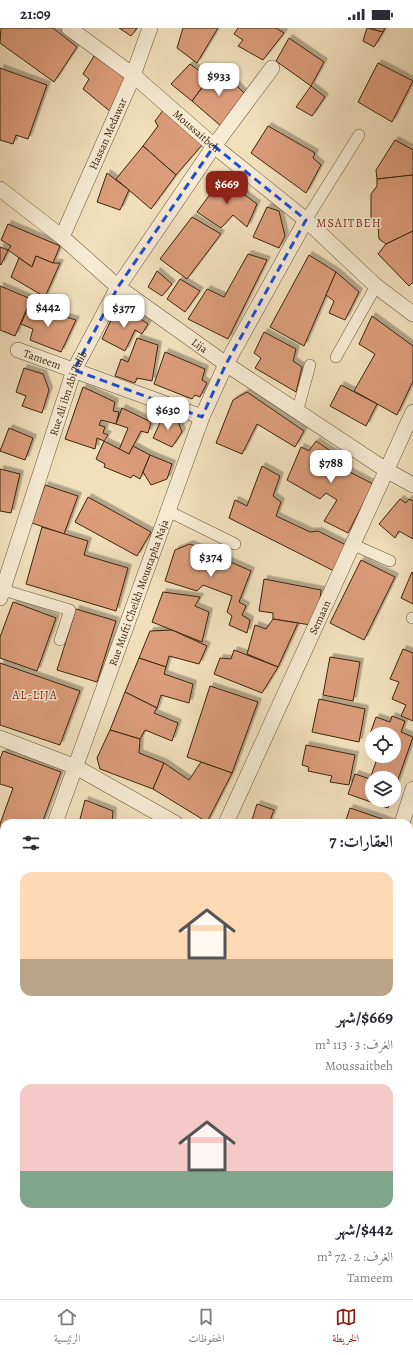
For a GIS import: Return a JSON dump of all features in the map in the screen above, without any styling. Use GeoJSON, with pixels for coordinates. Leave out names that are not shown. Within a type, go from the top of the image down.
{"type":"FeatureCollection","features":[{"type":"Feature","properties":{"kind":"street","name":"Moussaitbeh"},"geometry":{"type":"LineString","coordinates":[[69,28],[133,75],[214,146],[306,220],[376,286],[413,314]]}},
{"type":"Feature","properties":{"kind":"street","name":"Hassan Medawar"},"geometry":{"type":"LineString","coordinates":[[62,237],[133,75],[150,28]]}},
{"type":"Feature","properties":{"kind":"street","name":"Rue Ali ibn Abi Talib"},"geometry":{"type":"LineString","coordinates":[[3,586],[74,370],[118,287],[214,146],[272,68]]}},
{"type":"Feature","properties":{"kind":"street"},"geometry":{"type":"LineString","coordinates":[[306,220],[359,135]]}},
{"type":"Feature","properties":{"kind":"street","name":"Lija"},"geometry":{"type":"LineString","coordinates":[[0,189],[62,237],[118,287],[226,364],[298,409],[386,470],[413,485]]}},
{"type":"Feature","properties":{"kind":"street","name":"Rue Mufti Cheikh Moustapha Naja"},"geometry":{"type":"LineString","coordinates":[[57,819],[202,416],[226,364],[306,220]]}},
{"type":"Feature","properties":{"kind":"street"},"geometry":{"type":"LineString","coordinates":[[336,357],[376,286]]}},
{"type":"Feature","properties":{"kind":"street","name":"Tameem"},"geometry":{"type":"LineString","coordinates":[[18,350],[202,416]]}},
{"type":"Feature","properties":{"kind":"street"},"geometry":{"type":"LineString","coordinates":[[298,409],[310,365]]}},
{"type":"Feature","properties":{"kind":"street","name":"Semaan"},"geometry":{"type":"LineString","coordinates":[[228,819],[354,545],[413,412]]}},
{"type":"Feature","properties":{"kind":"street"},"geometry":{"type":"LineString","coordinates":[[168,511],[235,544]]}},
{"type":"Feature","properties":{"kind":"street"},"geometry":{"type":"LineString","coordinates":[[354,545],[390,561]]}},
{"type":"Feature","properties":{"kind":"street"},"geometry":{"type":"LineString","coordinates":[[3,586],[70,610],[60,640]]}},
{"type":"Feature","properties":{"kind":"street"},"geometry":{"type":"LineString","coordinates":[[1,742],[76,768],[168,819]]}},
{"type":"Feature","properties":{"kind":"street"},"geometry":{"type":"LineString","coordinates":[[403,819],[413,789]]}},
{"type":"Feature","properties":{"kind":"highlighted area"},"geometry":{"type":"Polygon","coordinates":[[[214,146],[306,220],[226,364],[202,417],[74,370],[118,287],[214,146]]]}},
{"type":"Feature","properties":{"kind":"building"},"geometry":{"type":"Polygon","coordinates":[[[1,28],[53,28],[77,47],[54,82],[0,43],[1,28]]]}},
{"type":"Feature","properties":{"kind":"building"},"geometry":{"type":"Polygon","coordinates":[[[119,28],[137,28],[131,36],[119,28]]]}},
{"type":"Feature","properties":{"kind":"building"},"geometry":{"type":"Polygon","coordinates":[[[183,28],[218,28],[197,63],[177,48],[183,28]]]}},
{"type":"Feature","properties":{"kind":"building"},"geometry":{"type":"Polygon","coordinates":[[[238,28],[276,28],[284,33],[263,60],[238,46],[243,40],[234,34],[238,28]]]}},
{"type":"Feature","properties":{"kind":"building"},"geometry":{"type":"Polygon","coordinates":[[[367,28],[385,28],[383,32],[367,28]]]}},
{"type":"Feature","properties":{"kind":"building"},"geometry":{"type":"Polygon","coordinates":[[[367,28],[383,32],[374,47],[363,41],[367,28]]]}},
{"type":"Feature","properties":{"kind":"building"},"geometry":{"type":"Polygon","coordinates":[[[289,38],[324,62],[311,86],[276,61],[289,38]]]}},
{"type":"Feature","properties":{"kind":"building"},"geometry":{"type":"Polygon","coordinates":[[[94,56],[131,81],[111,112],[83,89],[89,79],[83,74],[94,56]]]}},
{"type":"Feature","properties":{"kind":"building"},"geometry":{"type":"Polygon","coordinates":[[[378,63],[413,81],[392,122],[358,102],[378,63]]]}},
{"type":"Feature","properties":{"kind":"building"},"geometry":{"type":"Polygon","coordinates":[[[190,64],[209,78],[192,101],[171,84],[190,64]]]}},
{"type":"Feature","properties":{"kind":"building"},"geometry":{"type":"Polygon","coordinates":[[[218,67],[246,95],[222,127],[192,101],[218,67]]]}},
{"type":"Feature","properties":{"kind":"building"},"geometry":{"type":"Polygon","coordinates":[[[0,68],[47,85],[28,139],[16,135],[13,144],[0,140],[0,68]]]}},
{"type":"Feature","properties":{"kind":"building"},"geometry":{"type":"Polygon","coordinates":[[[311,86],[325,97],[312,116],[296,107],[311,86]]]}},
{"type":"Feature","properties":{"kind":"building"},"geometry":{"type":"Polygon","coordinates":[[[164,109],[202,145],[176,175],[143,146],[158,126],[155,121],[164,109]]]}},
{"type":"Feature","properties":{"kind":"building"},"geometry":{"type":"Polygon","coordinates":[[[268,126],[315,153],[313,158],[321,165],[306,193],[251,153],[268,126]]]}},
{"type":"Feature","properties":{"kind":"building"},"geometry":{"type":"Polygon","coordinates":[[[395,140],[413,150],[413,175],[377,179],[376,170],[395,140]]]}},
{"type":"Feature","properties":{"kind":"building"},"geometry":{"type":"Polygon","coordinates":[[[143,146],[176,175],[151,209],[116,179],[143,146]]]}},
{"type":"Feature","properties":{"kind":"building"},"geometry":{"type":"Polygon","coordinates":[[[107,173],[129,190],[120,210],[97,202],[107,173]]]}},
{"type":"Feature","properties":{"kind":"building"},"geometry":{"type":"Polygon","coordinates":[[[413,175],[413,231],[386,244],[379,239],[378,226],[371,218],[371,194],[377,186],[377,179],[413,175]]]}},
{"type":"Feature","properties":{"kind":"building"},"geometry":{"type":"Polygon","coordinates":[[[222,178],[257,204],[247,227],[233,215],[221,228],[197,212],[222,178]]]}},
{"type":"Feature","properties":{"kind":"building"},"geometry":{"type":"Polygon","coordinates":[[[267,207],[279,211],[285,236],[279,248],[253,237],[267,207]]]}},
{"type":"Feature","properties":{"kind":"building"},"geometry":{"type":"Polygon","coordinates":[[[192,217],[221,234],[187,279],[160,259],[192,217]]]}},
{"type":"Feature","properties":{"kind":"building"},"geometry":{"type":"Polygon","coordinates":[[[8,224],[60,246],[53,263],[36,256],[32,267],[8,250],[11,246],[1,240],[8,224]]]}},
{"type":"Feature","properties":{"kind":"building"},"geometry":{"type":"Polygon","coordinates":[[[413,231],[413,282],[409,286],[378,254],[386,244],[413,231]]]}},
{"type":"Feature","properties":{"kind":"building"},"geometry":{"type":"Polygon","coordinates":[[[0,247],[8,250],[1,265],[0,264],[0,247]]]}},
{"type":"Feature","properties":{"kind":"building"},"geometry":{"type":"Polygon","coordinates":[[[248,254],[267,260],[228,339],[188,319],[207,289],[224,297],[248,254]]]}},
{"type":"Feature","properties":{"kind":"building"},"geometry":{"type":"Polygon","coordinates":[[[309,255],[336,272],[304,346],[270,327],[309,255]]]}},
{"type":"Feature","properties":{"kind":"building"},"geometry":{"type":"Polygon","coordinates":[[[36,256],[53,263],[60,263],[45,297],[11,277],[19,258],[32,267],[36,256]]]}},
{"type":"Feature","properties":{"kind":"building"},"geometry":{"type":"Polygon","coordinates":[[[157,271],[172,284],[162,296],[148,287],[157,271]]]}},
{"type":"Feature","properties":{"kind":"building"},"geometry":{"type":"Polygon","coordinates":[[[336,272],[359,292],[345,320],[329,313],[334,301],[326,295],[336,272]]]}},
{"type":"Feature","properties":{"kind":"building"},"geometry":{"type":"Polygon","coordinates":[[[180,279],[200,291],[185,312],[167,299],[180,279]]]}},
{"type":"Feature","properties":{"kind":"building"},"geometry":{"type":"Polygon","coordinates":[[[0,286],[31,299],[15,336],[0,330],[0,286]]]}},
{"type":"Feature","properties":{"kind":"building"},"geometry":{"type":"Polygon","coordinates":[[[29,305],[76,320],[61,352],[30,340],[33,329],[21,324],[29,305]]]}},
{"type":"Feature","properties":{"kind":"building"},"geometry":{"type":"Polygon","coordinates":[[[124,308],[148,324],[142,334],[135,330],[125,351],[102,339],[112,318],[117,319],[124,308]]]}},
{"type":"Feature","properties":{"kind":"building"},"geometry":{"type":"Polygon","coordinates":[[[372,316],[413,346],[413,381],[397,415],[354,391],[375,354],[359,344],[372,316]]]}},
{"type":"Feature","properties":{"kind":"building"},"geometry":{"type":"Polygon","coordinates":[[[264,332],[296,349],[293,361],[302,367],[296,392],[255,368],[261,358],[254,353],[264,332]]]}},
{"type":"Feature","properties":{"kind":"building"},"geometry":{"type":"Polygon","coordinates":[[[137,338],[158,345],[152,381],[137,378],[135,383],[115,376],[121,359],[128,362],[137,338]]]}},
{"type":"Feature","properties":{"kind":"building"},"geometry":{"type":"Polygon","coordinates":[[[165,352],[205,369],[202,380],[207,383],[200,397],[195,395],[192,399],[154,384],[165,352]]]}},
{"type":"Feature","properties":{"kind":"building"},"geometry":{"type":"Polygon","coordinates":[[[24,368],[43,374],[49,390],[42,413],[22,406],[26,396],[16,392],[24,368]]]}},
{"type":"Feature","properties":{"kind":"building"},"geometry":{"type":"Polygon","coordinates":[[[341,385],[377,404],[366,426],[330,406],[341,385]]]}},
{"type":"Feature","properties":{"kind":"building"},"geometry":{"type":"Polygon","coordinates":[[[83,387],[115,402],[113,411],[119,412],[116,424],[101,420],[99,425],[105,427],[103,433],[108,435],[104,441],[97,438],[95,449],[65,439],[83,387]]]}},
{"type":"Feature","properties":{"kind":"building"},"geometry":{"type":"Polygon","coordinates":[[[247,392],[304,431],[295,447],[257,424],[242,454],[216,443],[233,400],[247,392]]]}},
{"type":"Feature","properties":{"kind":"building"},"geometry":{"type":"Polygon","coordinates":[[[122,408],[151,422],[148,433],[141,431],[129,454],[119,450],[128,428],[116,424],[122,408]]]}},
{"type":"Feature","properties":{"kind":"building"},"geometry":{"type":"Polygon","coordinates":[[[164,414],[177,419],[182,432],[172,447],[153,438],[164,414]]]}},
{"type":"Feature","properties":{"kind":"building"},"geometry":{"type":"Polygon","coordinates":[[[9,428],[33,438],[25,460],[0,451],[9,428]]]}},
{"type":"Feature","properties":{"kind":"building"},"geometry":{"type":"Polygon","coordinates":[[[104,441],[129,454],[133,446],[150,455],[140,479],[133,475],[131,478],[104,467],[105,464],[96,459],[104,441]]]}},
{"type":"Feature","properties":{"kind":"building"},"geometry":{"type":"Polygon","coordinates":[[[316,441],[345,461],[342,468],[373,484],[348,533],[324,521],[337,500],[326,493],[320,499],[287,480],[301,447],[309,451],[316,441]]]}},
{"type":"Feature","properties":{"kind":"building"},"geometry":{"type":"Polygon","coordinates":[[[150,455],[172,464],[167,479],[151,485],[143,472],[150,455]]]}},
{"type":"Feature","properties":{"kind":"building"},"geometry":{"type":"Polygon","coordinates":[[[262,466],[280,476],[273,496],[281,502],[276,516],[310,532],[318,531],[346,545],[334,571],[229,518],[235,500],[247,506],[262,466]]]}},
{"type":"Feature","properties":{"kind":"building"},"geometry":{"type":"Polygon","coordinates":[[[0,469],[20,474],[11,513],[0,511],[0,469]]]}},
{"type":"Feature","properties":{"kind":"building"},"geometry":{"type":"Polygon","coordinates":[[[45,485],[78,496],[64,534],[32,523],[45,485]]]}},
{"type":"Feature","properties":{"kind":"building"},"geometry":{"type":"Polygon","coordinates":[[[88,497],[151,532],[137,556],[75,522],[88,497]]]}},
{"type":"Feature","properties":{"kind":"building"},"geometry":{"type":"Polygon","coordinates":[[[400,499],[406,503],[409,499],[413,501],[413,539],[399,531],[395,538],[379,524],[400,499]]]}},
{"type":"Feature","properties":{"kind":"building"},"geometry":{"type":"Polygon","coordinates":[[[42,527],[88,541],[84,555],[128,568],[116,611],[26,584],[42,527]]]}},
{"type":"Feature","properties":{"kind":"building"},"geometry":{"type":"Polygon","coordinates":[[[190,544],[251,571],[239,602],[246,606],[242,615],[250,620],[247,633],[229,625],[232,616],[227,612],[232,596],[203,585],[197,591],[165,581],[175,550],[190,544]]]}},
{"type":"Feature","properties":{"kind":"building"},"geometry":{"type":"Polygon","coordinates":[[[361,560],[395,577],[364,640],[330,623],[361,560]]]}},
{"type":"Feature","properties":{"kind":"building"},"geometry":{"type":"Polygon","coordinates":[[[412,572],[413,573],[413,604],[401,598],[412,572]]]}},
{"type":"Feature","properties":{"kind":"building"},"geometry":{"type":"Polygon","coordinates":[[[264,579],[321,590],[317,626],[273,619],[273,613],[259,611],[264,579]]]}},
{"type":"Feature","properties":{"kind":"building"},"geometry":{"type":"Polygon","coordinates":[[[163,592],[200,597],[195,606],[209,612],[202,642],[152,622],[163,592]]]}},
{"type":"Feature","properties":{"kind":"building"},"geometry":{"type":"Polygon","coordinates":[[[13,602],[56,618],[37,671],[0,658],[0,637],[13,602]]]}},
{"type":"Feature","properties":{"kind":"building"},"geometry":{"type":"Polygon","coordinates":[[[76,609],[116,621],[97,682],[57,670],[76,609]]]}},
{"type":"Feature","properties":{"kind":"building"},"geometry":{"type":"Polygon","coordinates":[[[273,619],[298,623],[278,667],[247,654],[255,625],[266,629],[273,619]]]}},
{"type":"Feature","properties":{"kind":"building"},"geometry":{"type":"Polygon","coordinates":[[[172,630],[207,646],[199,664],[169,656],[166,667],[139,658],[150,631],[172,630]]]}},
{"type":"Feature","properties":{"kind":"building"},"geometry":{"type":"Polygon","coordinates":[[[403,649],[413,653],[413,721],[401,716],[406,705],[392,699],[399,682],[390,679],[403,649]]]}},
{"type":"Feature","properties":{"kind":"building"},"geometry":{"type":"Polygon","coordinates":[[[234,650],[278,667],[262,693],[214,674],[220,658],[231,659],[234,650]]]}},
{"type":"Feature","properties":{"kind":"building"},"geometry":{"type":"Polygon","coordinates":[[[330,657],[360,662],[353,701],[323,695],[330,657]]]}},
{"type":"Feature","properties":{"kind":"building"},"geometry":{"type":"Polygon","coordinates":[[[139,658],[166,667],[164,674],[193,684],[189,703],[161,695],[157,708],[125,692],[139,658]]]}},
{"type":"Feature","properties":{"kind":"building"},"geometry":{"type":"Polygon","coordinates":[[[0,663],[80,691],[60,745],[0,725],[0,663]]]}},
{"type":"Feature","properties":{"kind":"building"},"geometry":{"type":"Polygon","coordinates":[[[210,686],[258,702],[232,773],[187,757],[210,686]]]}},
{"type":"Feature","properties":{"kind":"building"},"geometry":{"type":"Polygon","coordinates":[[[125,692],[157,708],[154,713],[178,723],[172,741],[145,730],[140,739],[110,730],[125,692]]]}},
{"type":"Feature","properties":{"kind":"building"},"geometry":{"type":"Polygon","coordinates":[[[319,699],[365,709],[359,742],[312,732],[319,699]]]}},
{"type":"Feature","properties":{"kind":"building"},"geometry":{"type":"Polygon","coordinates":[[[392,716],[405,721],[401,732],[401,727],[372,727],[376,717],[390,722],[392,716]]]}},
{"type":"Feature","properties":{"kind":"building"},"geometry":{"type":"Polygon","coordinates":[[[110,730],[140,739],[139,753],[164,763],[153,789],[100,769],[97,758],[110,730]]]}},
{"type":"Feature","properties":{"kind":"building"},"geometry":{"type":"Polygon","coordinates":[[[401,732],[413,737],[401,771],[373,771],[376,763],[401,763],[401,732]]]}},
{"type":"Feature","properties":{"kind":"building"},"geometry":{"type":"Polygon","coordinates":[[[306,745],[355,755],[349,785],[330,782],[332,776],[308,771],[309,767],[302,765],[306,745]]]}},
{"type":"Feature","properties":{"kind":"building"},"geometry":{"type":"Polygon","coordinates":[[[3,751],[61,772],[43,819],[2,819],[13,788],[0,784],[0,759],[3,751]]]}},
{"type":"Feature","properties":{"kind":"building"},"geometry":{"type":"Polygon","coordinates":[[[201,762],[232,773],[209,819],[202,819],[153,789],[164,763],[189,780],[201,762]]]}},
{"type":"Feature","properties":{"kind":"building"},"geometry":{"type":"Polygon","coordinates":[[[355,774],[365,777],[365,800],[348,794],[355,774]]]}},
{"type":"Feature","properties":{"kind":"building"},"geometry":{"type":"Polygon","coordinates":[[[85,800],[113,811],[112,819],[80,819],[85,800]]]}},
{"type":"Feature","properties":{"kind":"building"},"geometry":{"type":"Polygon","coordinates":[[[257,804],[274,810],[271,819],[252,819],[257,804]]]}},
{"type":"Feature","properties":{"kind":"building"},"geometry":{"type":"Polygon","coordinates":[[[350,808],[382,819],[346,819],[350,808]]]}},
{"type":"Feature","properties":{"kind":"district","name":"MSAITBEH"},"geometry":{"type":"Point","coordinates":[349,223]}},
{"type":"Feature","properties":{"kind":"district","name":"AL-LIJA"},"geometry":{"type":"Point","coordinates":[35,695]}}]}
